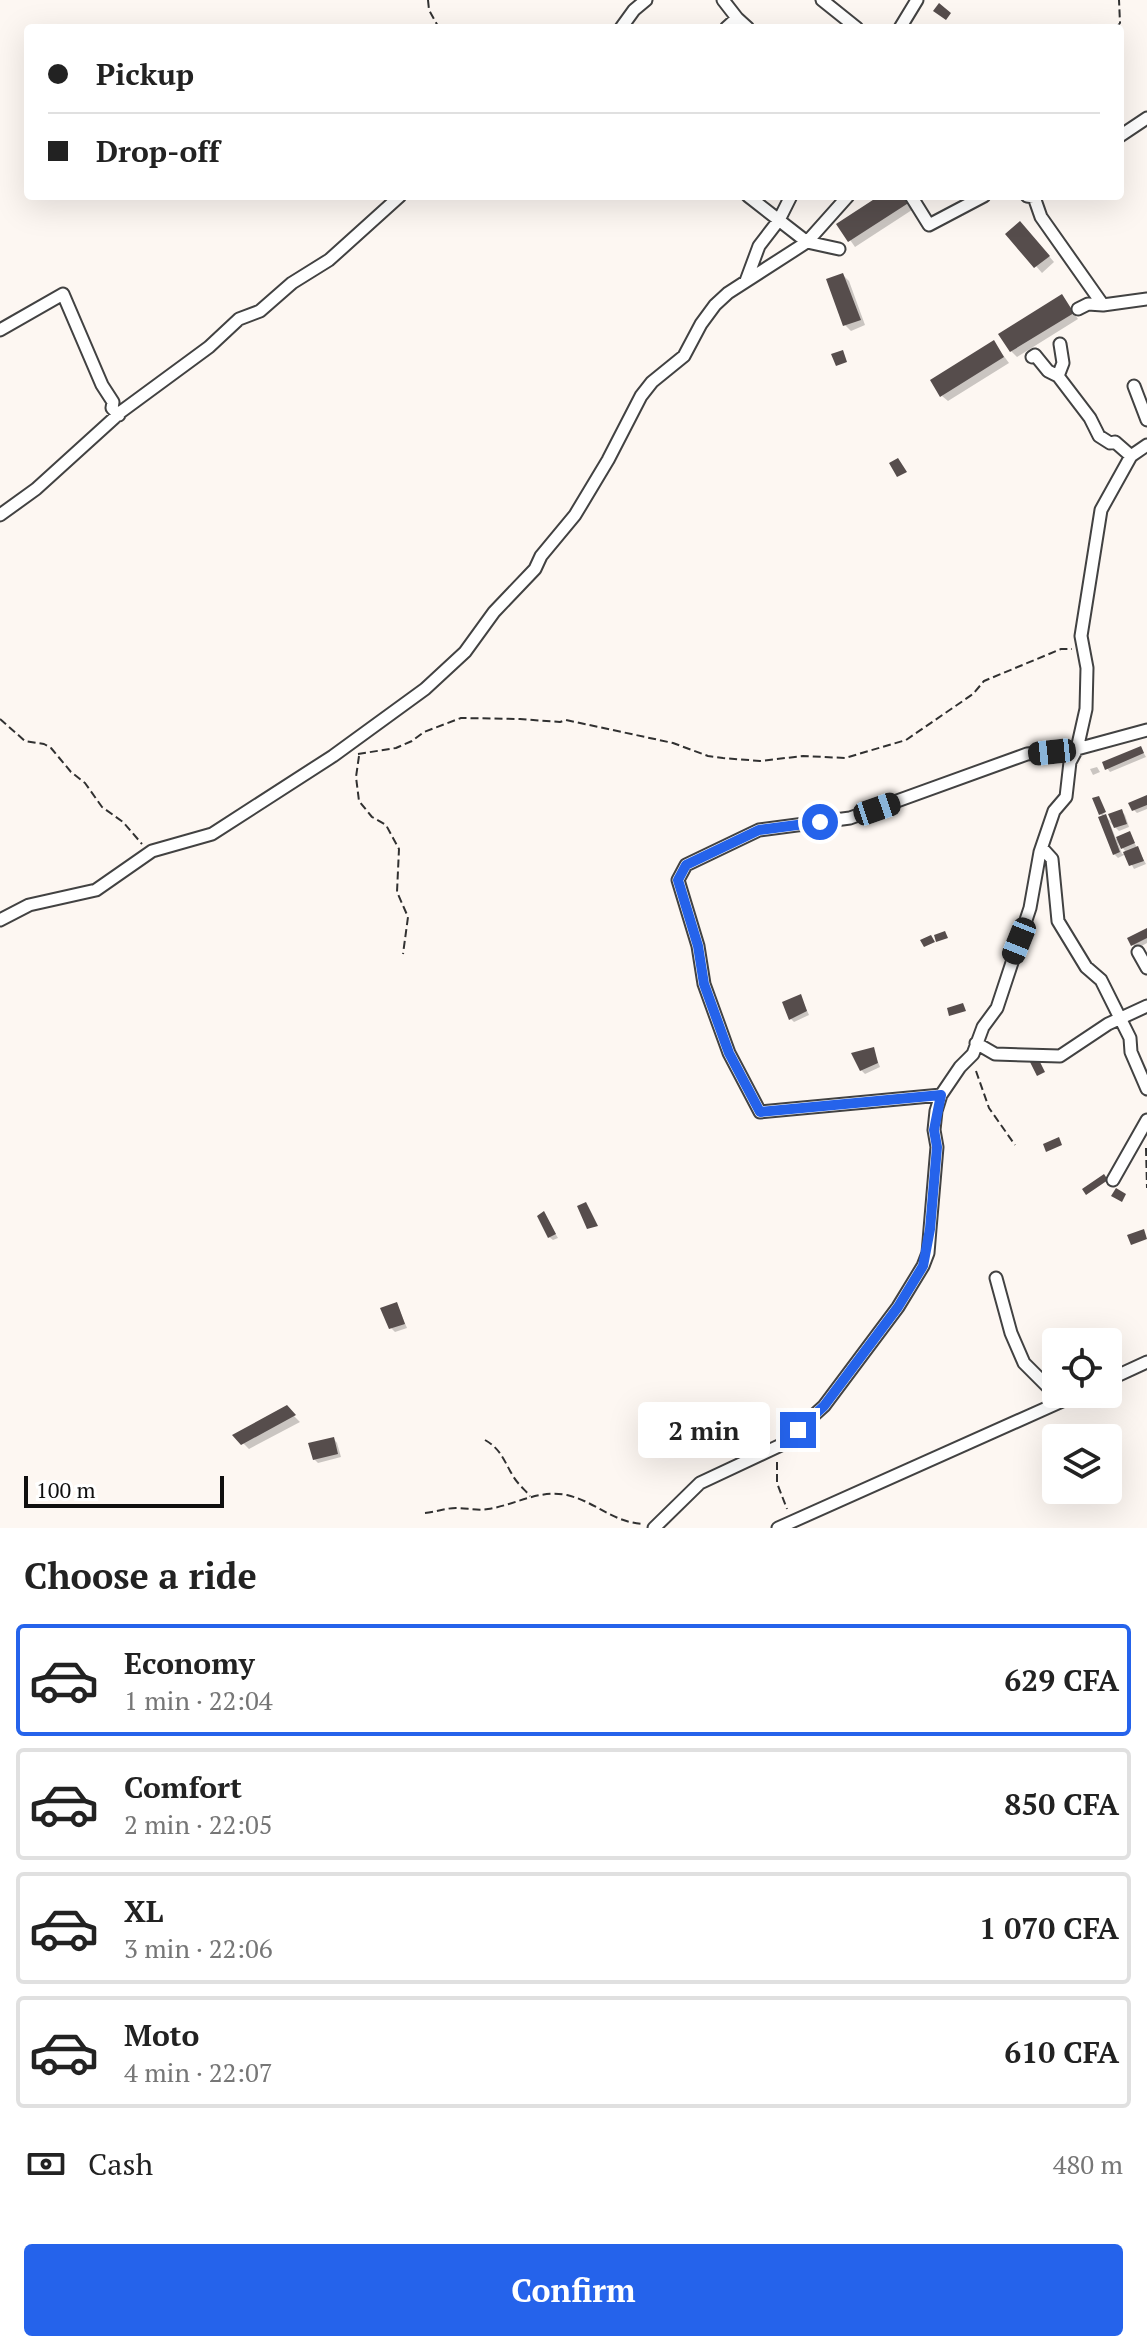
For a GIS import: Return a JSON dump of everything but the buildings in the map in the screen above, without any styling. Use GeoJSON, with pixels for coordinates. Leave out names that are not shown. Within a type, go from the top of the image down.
{"type":"FeatureCollection","features":[{"type":"Feature","properties":{"kind":"street"},"geometry":{"type":"LineString","coordinates":[[624,24],[646,0]]}},
{"type":"Feature","properties":{"kind":"street"},"geometry":{"type":"LineString","coordinates":[[723,0],[744,24]]}},
{"type":"Feature","properties":{"kind":"street"},"geometry":{"type":"LineString","coordinates":[[822,0],[852,24]]}},
{"type":"Feature","properties":{"kind":"street"},"geometry":{"type":"LineString","coordinates":[[902,24],[914,1]]}},
{"type":"Feature","properties":{"kind":"street"},"geometry":{"type":"LineString","coordinates":[[730,24],[737,18]]}},
{"type":"Feature","properties":{"kind":"street"},"geometry":{"type":"LineString","coordinates":[[1124,133],[1147,118]]}},
{"type":"Feature","properties":{"kind":"street"},"geometry":{"type":"LineString","coordinates":[[0,515],[36,489],[119,415],[209,347],[239,319],[260,311],[292,283],[319,268],[396,200]]}},
{"type":"Feature","properties":{"kind":"street"},"geometry":{"type":"LineString","coordinates":[[753,200],[807,242],[839,249]]}},
{"type":"Feature","properties":{"kind":"street"},"geometry":{"type":"LineString","coordinates":[[746,281],[759,246],[779,220],[789,200]]}},
{"type":"Feature","properties":{"kind":"street"},"geometry":{"type":"LineString","coordinates":[[835,212],[836,200]]}},
{"type":"Feature","properties":{"kind":"street"},"geometry":{"type":"LineString","coordinates":[[0,920],[29,905],[96,890],[152,851],[212,834],[333,756],[425,689],[465,652],[494,612],[535,569],[541,556],[575,515],[641,396],[652,382],[684,356],[715,305],[807,242],[845,200]]}},
{"type":"Feature","properties":{"kind":"street"},"geometry":{"type":"LineString","coordinates":[[913,200],[929,225],[976,200]]}},
{"type":"Feature","properties":{"kind":"street"},"geometry":{"type":"LineString","coordinates":[[1035,200],[1041,217],[1103,305]]}},
{"type":"Feature","properties":{"kind":"street"},"geometry":{"type":"LineString","coordinates":[[0,330],[63,294],[102,385],[113,402],[112,408],[119,415]]}},
{"type":"Feature","properties":{"kind":"street"},"geometry":{"type":"LineString","coordinates":[[1080,304],[1103,305],[1147,299]]}},
{"type":"Feature","properties":{"kind":"street"},"geometry":{"type":"LineString","coordinates":[[1058,376],[1063,363],[1060,344]]}},
{"type":"Feature","properties":{"kind":"street"},"geometry":{"type":"LineString","coordinates":[[1032,357],[1035,355],[1048,371],[1058,376],[1090,418],[1099,436],[1110,443],[1115,442],[1131,456]]}},
{"type":"Feature","properties":{"kind":"street"},"geometry":{"type":"LineString","coordinates":[[1134,386],[1147,420]]}},
{"type":"Feature","properties":{"kind":"street"},"geometry":{"type":"LineString","coordinates":[[655,1526],[700,1483],[781,1445],[824,1406],[898,1307],[923,1266],[929,1241],[937,1147],[934,1130],[941,1095],[975,1048],[997,1008],[1030,908],[1042,848],[1054,811],[1066,797],[1070,762],[1077,749],[1086,709],[1088,683],[1081,636],[1101,510],[1131,456],[1147,445]]}},
{"type":"Feature","properties":{"kind":"street"},"geometry":{"type":"LineString","coordinates":[[941,1095],[760,1112],[729,1053],[704,984],[698,946],[678,880],[686,865],[759,830],[850,818],[1027,754],[1077,749],[1147,730]]}},
{"type":"Feature","properties":{"kind":"street"},"geometry":{"type":"LineString","coordinates":[[1042,848],[1052,859],[1058,921],[1086,967],[1101,980],[1130,1038]]}},
{"type":"Feature","properties":{"kind":"street"},"geometry":{"type":"LineString","coordinates":[[1138,952],[1147,968]]}},
{"type":"Feature","properties":{"kind":"street"},"geometry":{"type":"LineString","coordinates":[[975,1048],[995,1054],[1060,1056],[1084,1039],[1147,1006]]}},
{"type":"Feature","properties":{"kind":"street"},"geometry":{"type":"LineString","coordinates":[[1134,1013],[1131,1052],[1147,1089]]}},
{"type":"Feature","properties":{"kind":"street"},"geometry":{"type":"LineString","coordinates":[[1113,1180],[1147,1123]]}},
{"type":"Feature","properties":{"kind":"street"},"geometry":{"type":"LineString","coordinates":[[996,1278],[1011,1333],[1024,1363],[1042,1381]]}},
{"type":"Feature","properties":{"kind":"street"},"geometry":{"type":"LineString","coordinates":[[1122,1374],[1147,1362]]}},
{"type":"Feature","properties":{"kind":"street"},"geometry":{"type":"LineString","coordinates":[[784,1526],[1046,1408]]}},
{"type":"Feature","properties":{"kind":"path"},"geometry":{"type":"LineString","coordinates":[[428,0],[429,10],[437,24]]}},
{"type":"Feature","properties":{"kind":"path"},"geometry":{"type":"LineString","coordinates":[[1119,0],[1119,24]]}},
{"type":"Feature","properties":{"kind":"path"},"geometry":{"type":"LineString","coordinates":[[333,756],[396,748],[451,721],[471,718],[566,720],[673,743],[708,756],[744,761],[803,756],[845,758],[906,740],[973,694],[984,681],[1061,649],[1083,646]]}},
{"type":"Feature","properties":{"kind":"path"},"geometry":{"type":"LineString","coordinates":[[0,719],[25,741],[51,748],[85,783],[102,807],[111,811],[146,849],[152,851]]}},
{"type":"Feature","properties":{"kind":"path"},"geometry":{"type":"LineString","coordinates":[[360,754],[356,777],[359,801],[372,817],[386,825],[399,849],[397,892],[408,917],[403,954]]}},
{"type":"Feature","properties":{"kind":"path"},"geometry":{"type":"LineString","coordinates":[[975,1048],[984,1096],[1015,1145]]}},
{"type":"Feature","properties":{"kind":"path"},"geometry":{"type":"LineString","coordinates":[[1146,1148],[1147,1188]]}},
{"type":"Feature","properties":{"kind":"path"},"geometry":{"type":"LineString","coordinates":[[485,1440],[503,1455],[513,1477],[531,1497]]}},
{"type":"Feature","properties":{"kind":"path"},"geometry":{"type":"LineString","coordinates":[[781,1445],[777,1459],[777,1483],[789,1513],[784,1526]]}},
{"type":"Feature","properties":{"kind":"path"},"geometry":{"type":"LineString","coordinates":[[425,1513],[455,1508],[485,1510],[540,1493],[567,1495],[616,1519],[655,1526]]}},
{"type":"Feature","properties":{"kind":"route"},"geometry":{"type":"LineString","coordinates":[[798,1430],[824,1406],[898,1307],[923,1266],[928,1253],[937,1147],[934,1130],[941,1095],[760,1112],[729,1053],[704,984],[698,946],[678,880],[686,865],[759,830],[820,822]]}}]}
